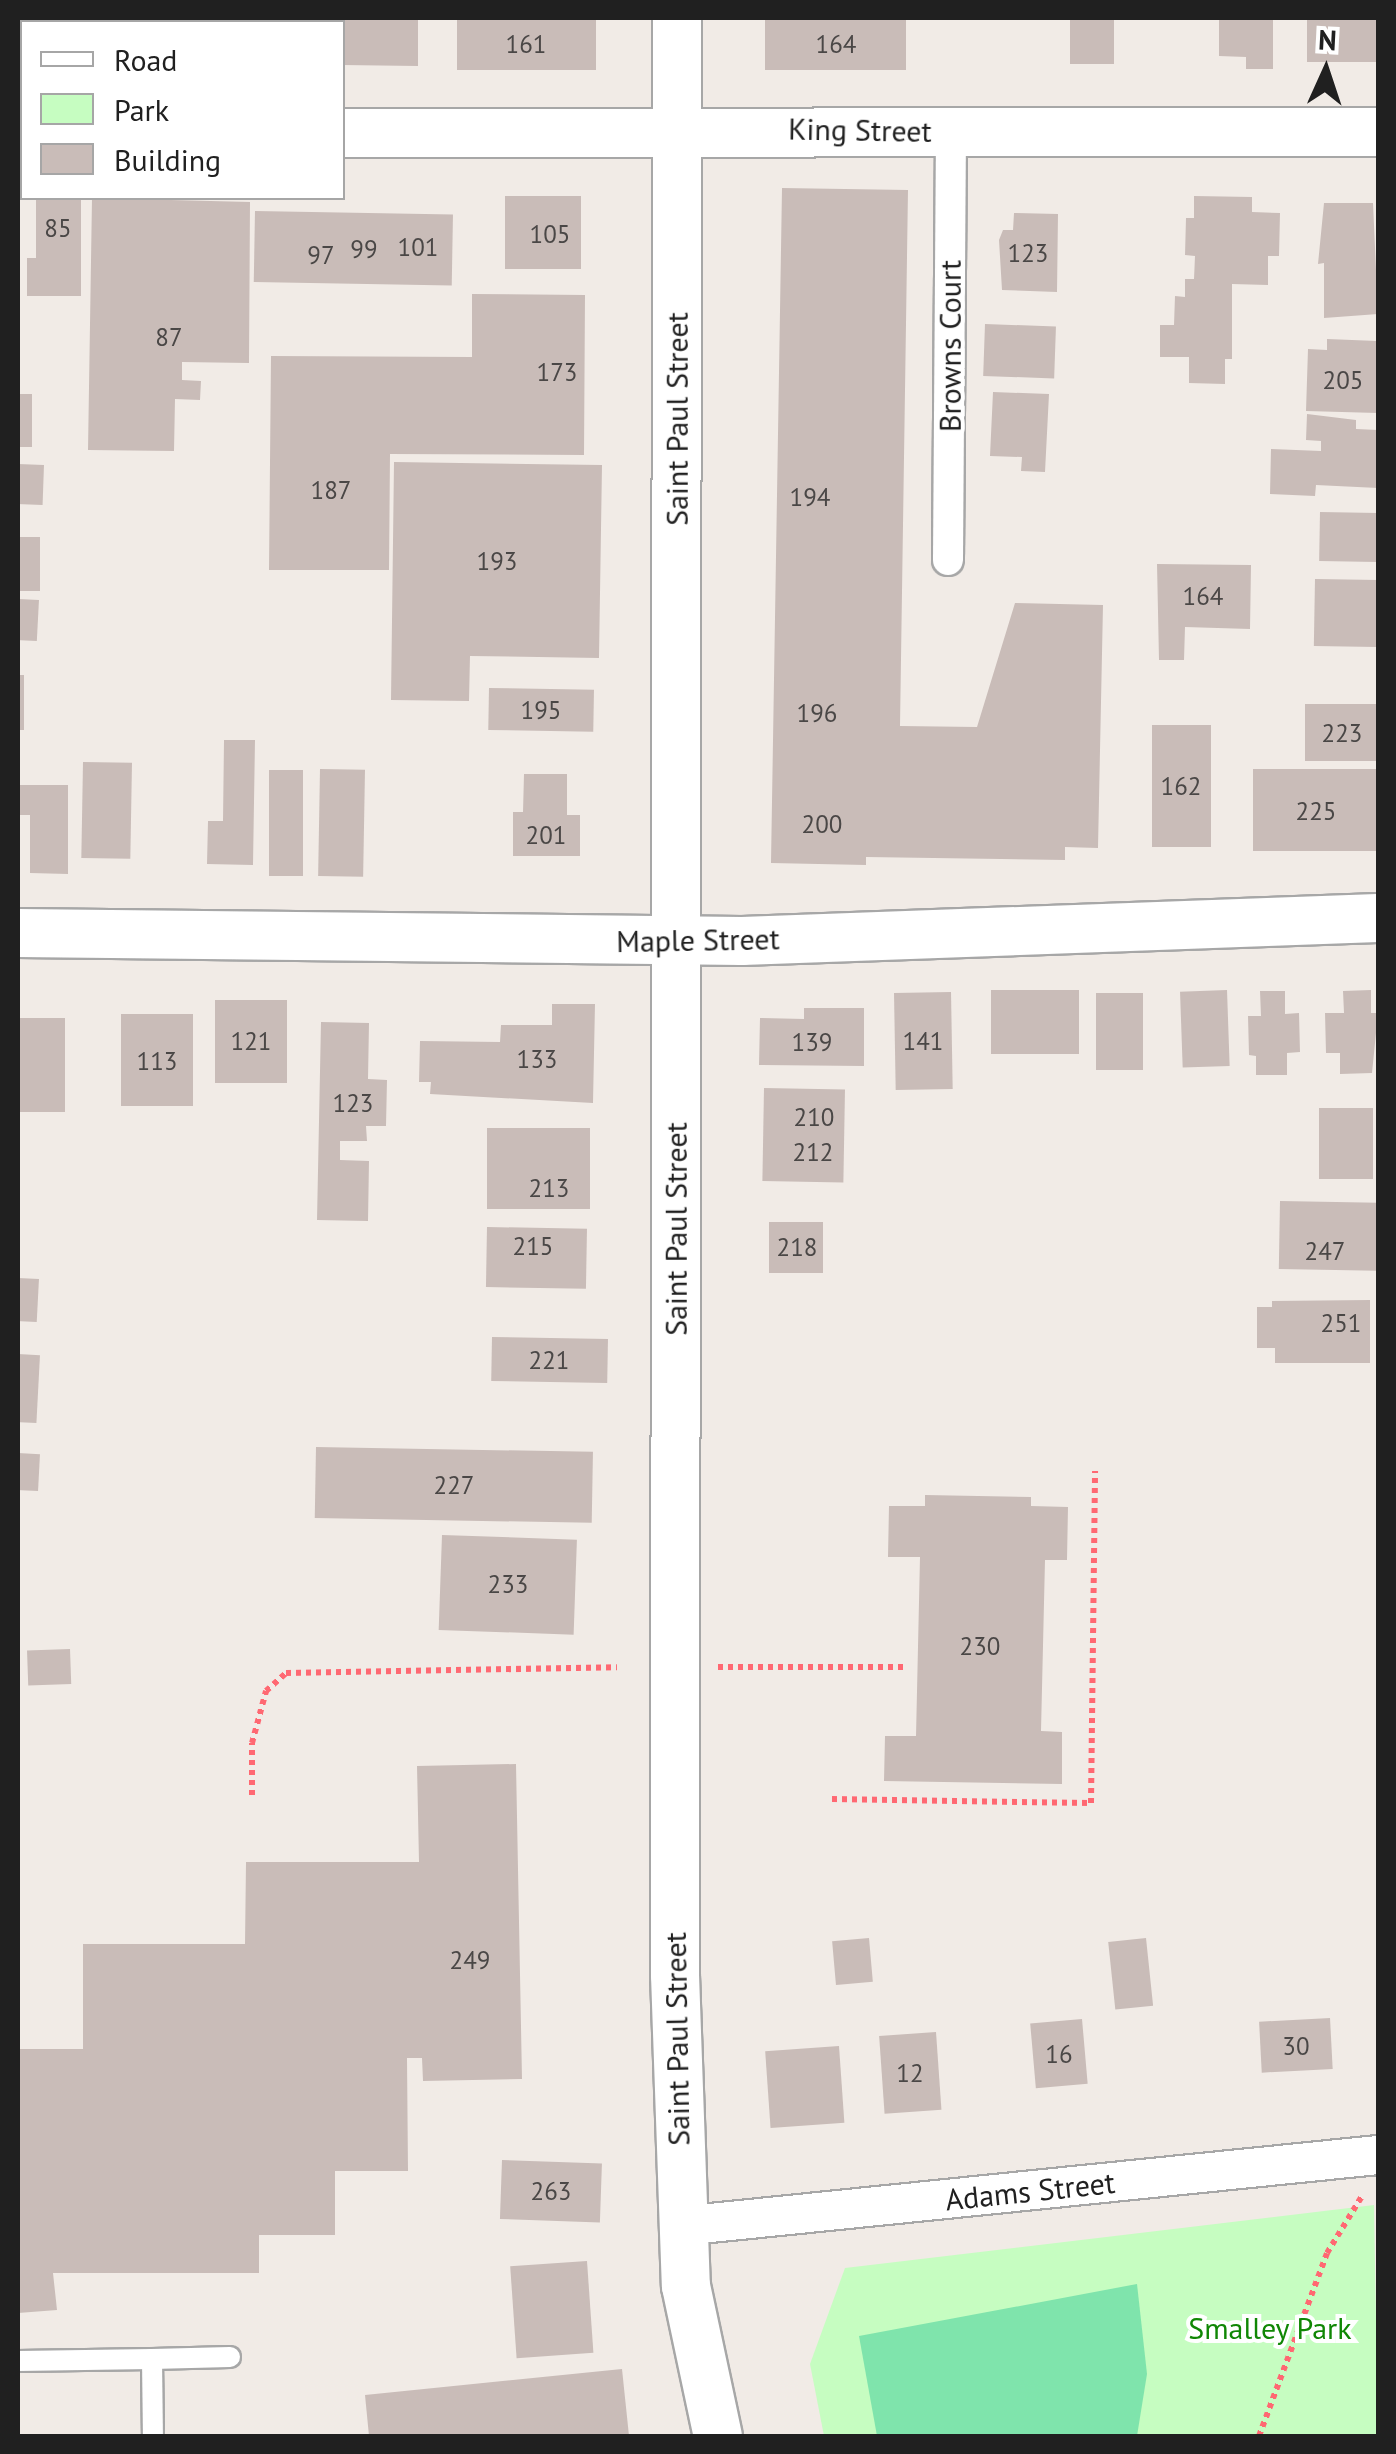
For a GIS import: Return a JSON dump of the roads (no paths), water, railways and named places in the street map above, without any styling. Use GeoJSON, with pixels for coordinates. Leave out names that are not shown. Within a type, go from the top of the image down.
{"type":"FeatureCollection","features":[{"type":"Feature","properties":{"kind":"street","name":"Saint Paul Street"},"geometry":{"type":"LineString","coordinates":[[677,18],[675,1975],[681,2226],[700,2369],[718,2436]]}},
{"type":"Feature","properties":{"kind":"street","name":"King Street"},"geometry":{"type":"LineString","coordinates":[[345,132],[1378,132]]}},
{"type":"Feature","properties":{"kind":"street","name":"Browns Court"},"geometry":{"type":"LineString","coordinates":[[948,560],[951,132]]}},
{"type":"Feature","properties":{"kind":"street","name":"Maple Street"},"geometry":{"type":"LineString","coordinates":[[18,933],[677,941],[1378,918]]}},
{"type":"Feature","properties":{"kind":"street","name":"Adams Street"},"geometry":{"type":"LineString","coordinates":[[681,2226],[1373,2155]]}},
{"type":"Feature","properties":{"kind":"lane"},"geometry":{"type":"LineString","coordinates":[[18,2361],[230,2357]]}},
{"type":"Feature","properties":{"kind":"lane"},"geometry":{"type":"LineString","coordinates":[[152,2359],[153,2436]]}},
{"type":"Feature","properties":{"kind":"park label","name":"Smalley Park"},"geometry":{"type":"Point","coordinates":[1270,2328]}}]}
